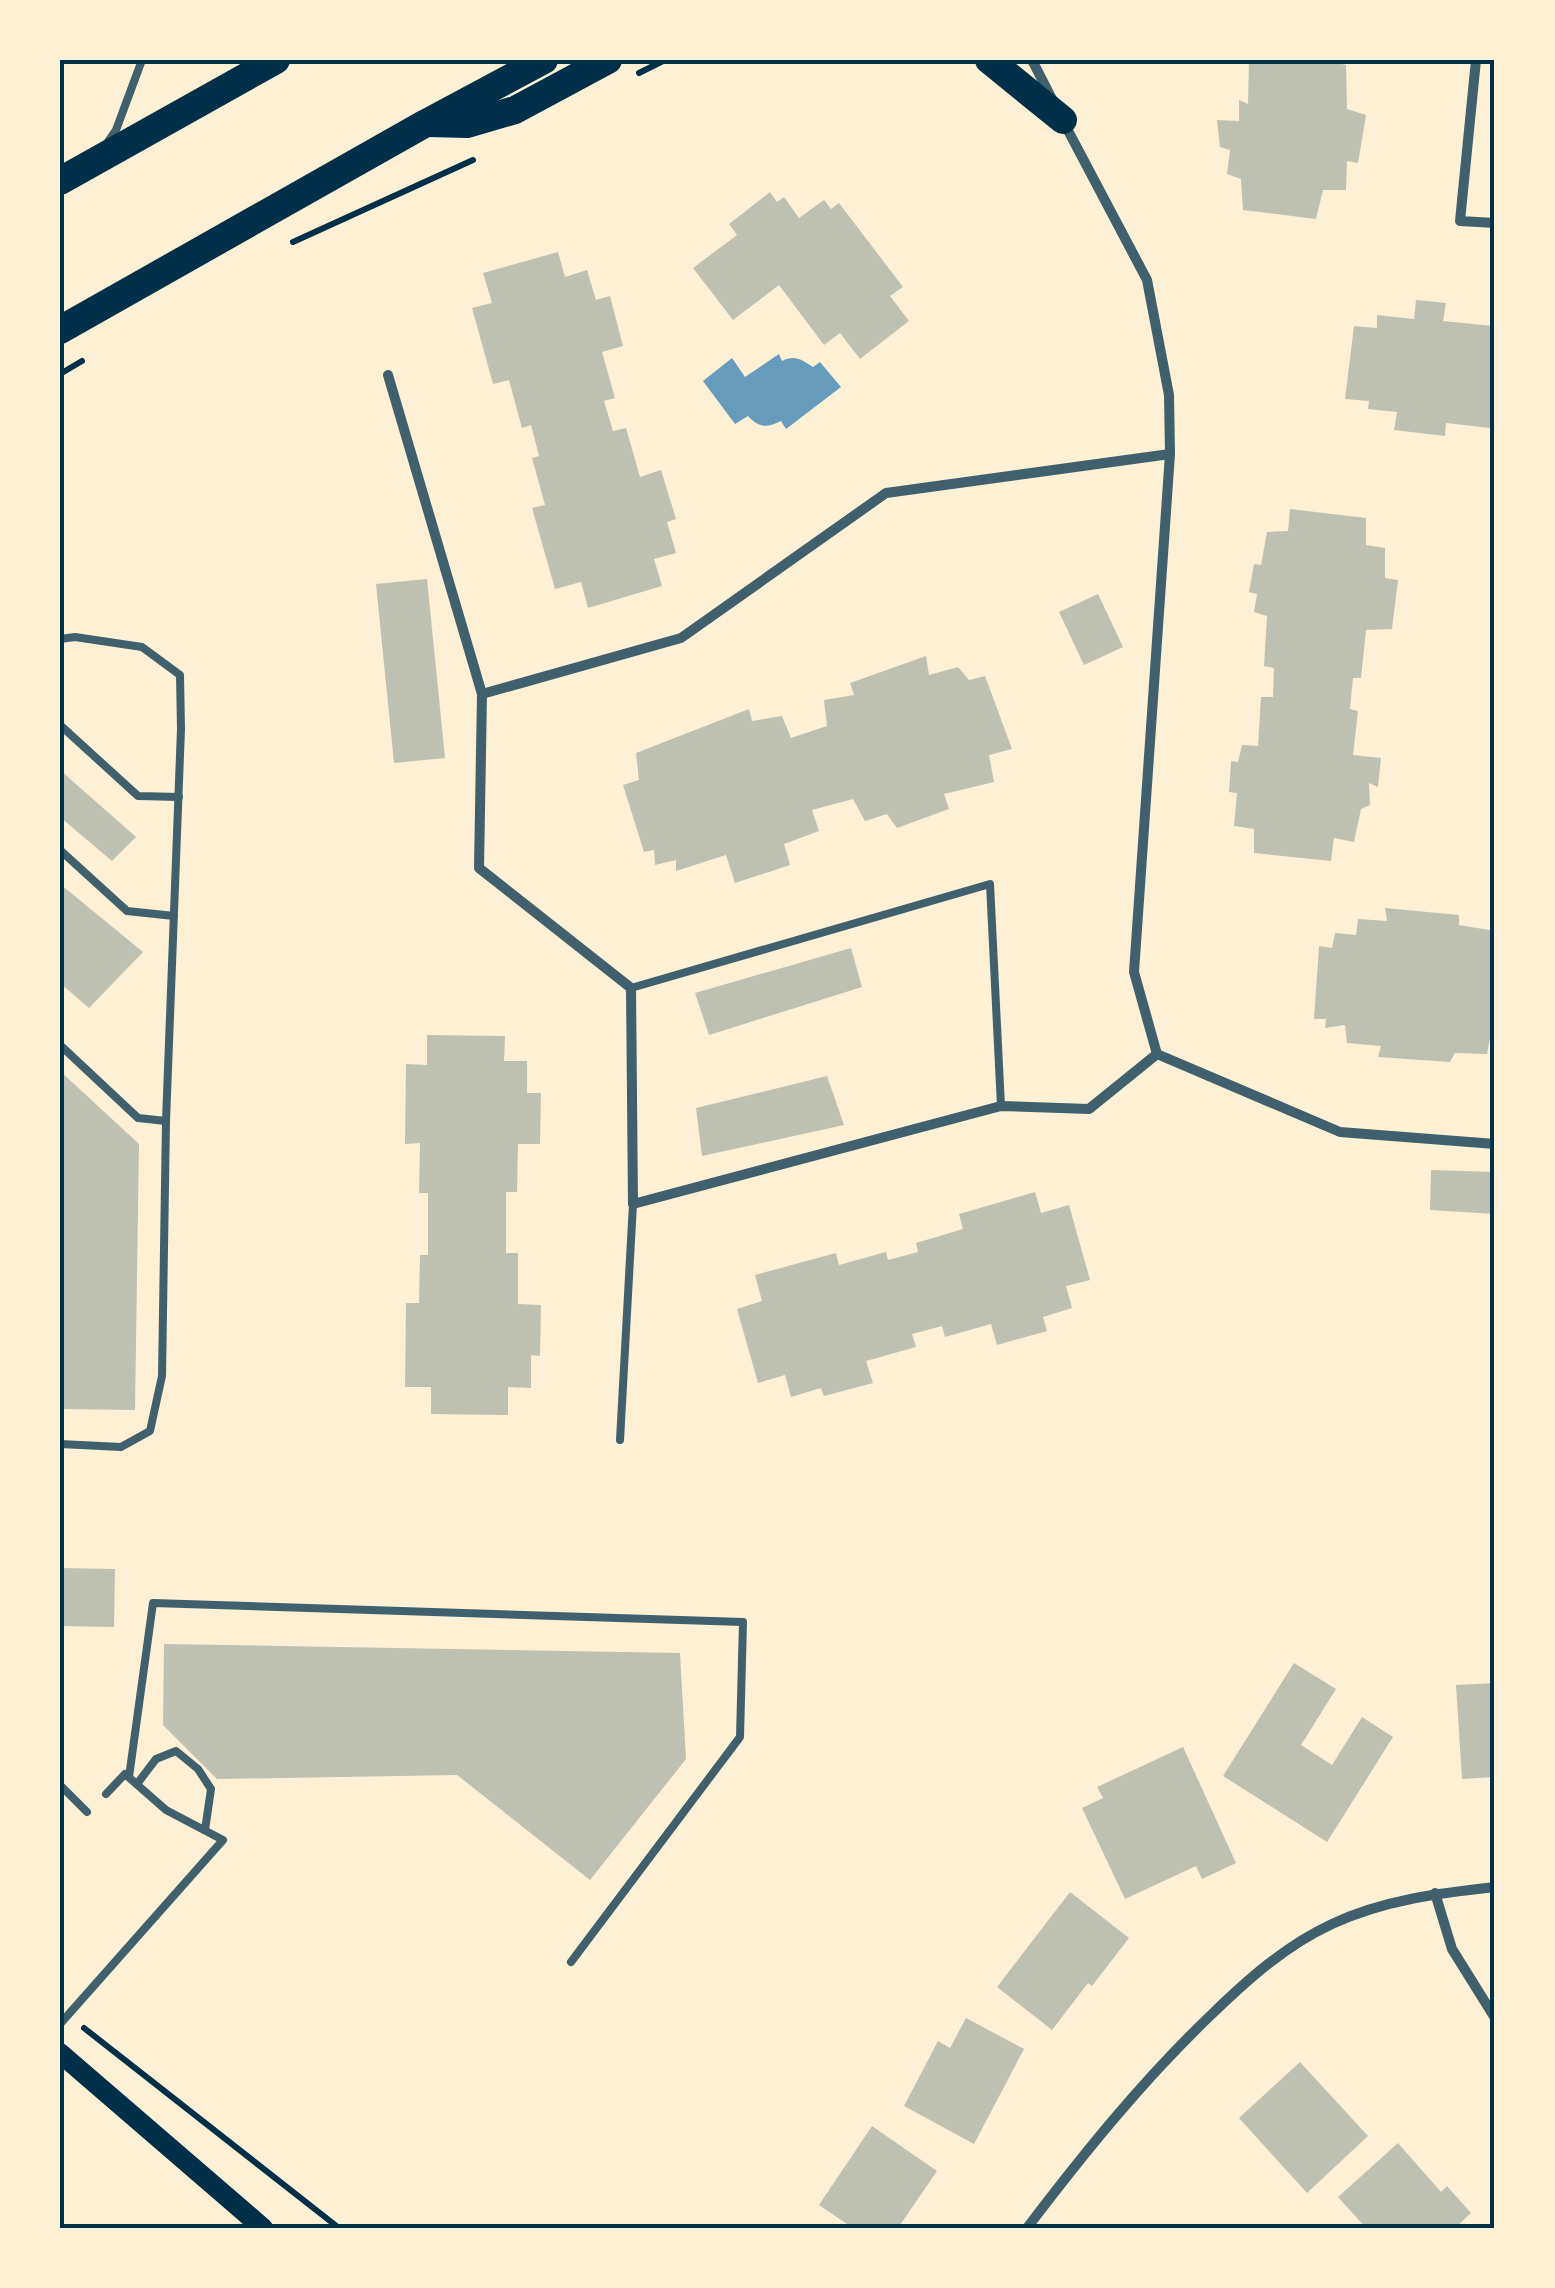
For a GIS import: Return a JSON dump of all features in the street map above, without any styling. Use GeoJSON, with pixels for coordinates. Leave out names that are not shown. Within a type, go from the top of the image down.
{"type":"FeatureCollection","features":[{"type":"Feature","properties":{"kind":"highway"},"geometry":{"type":"LineString","coordinates":[[60,182],[276,60]]}},
{"type":"Feature","properties":{"kind":"highway"},"geometry":{"type":"LineString","coordinates":[[60,330],[426,122],[544,60]]}},
{"type":"Feature","properties":{"kind":"highway"},"geometry":{"type":"LineString","coordinates":[[426,122],[467,124],[516,110],[608,60]]}},
{"type":"Feature","properties":{"kind":"highway"},"geometry":{"type":"LineString","coordinates":[[989,60],[1063,120]]}},
{"type":"Feature","properties":{"kind":"main road"},"geometry":{"type":"LineString","coordinates":[[60,2053],[264,2228]]}},
{"type":"Feature","properties":{"kind":"street"},"geometry":{"type":"LineString","coordinates":[[1032,60],[1146,280],[1169,395],[1170,454],[1134,972],[1158,1054]]}},
{"type":"Feature","properties":{"kind":"street"},"geometry":{"type":"LineString","coordinates":[[1476,60],[1460,220],[1495,223]]}},
{"type":"Feature","properties":{"kind":"street"},"geometry":{"type":"LineString","coordinates":[[388,376],[482,694],[478,868],[631,988],[633,1204],[1002,1106],[1089,1109],[1158,1054]]}},
{"type":"Feature","properties":{"kind":"street"},"geometry":{"type":"LineString","coordinates":[[482,694],[682,638],[886,493],[1170,454]]}},
{"type":"Feature","properties":{"kind":"street"},"geometry":{"type":"LineString","coordinates":[[1158,1054],[1340,1132],[1495,1144]]}},
{"type":"Feature","properties":{"kind":"street"},"geometry":{"type":"LineString","coordinates":[[1027,2228],[1152,2074],[1242,1985],[1281,1953],[1334,1923],[1390,1904],[1436,1893],[1495,1887]]}},
{"type":"Feature","properties":{"kind":"street"},"geometry":{"type":"LineString","coordinates":[[1436,1893],[1452,1949],[1495,2018]]}},
{"type":"Feature","properties":{"kind":"lane"},"geometry":{"type":"LineString","coordinates":[[95,162],[116,130],[142,60]]}},
{"type":"Feature","properties":{"kind":"lane"},"geometry":{"type":"LineString","coordinates":[[60,639],[75,637],[142,647],[180,675],[182,729],[166,1121],[162,1376],[150,1431],[121,1447],[60,1444]]}},
{"type":"Feature","properties":{"kind":"lane"},"geometry":{"type":"LineString","coordinates":[[60,725],[138,796],[179,796]]}},
{"type":"Feature","properties":{"kind":"lane"},"geometry":{"type":"LineString","coordinates":[[60,850],[128,911],[174,916]]}},
{"type":"Feature","properties":{"kind":"lane"},"geometry":{"type":"LineString","coordinates":[[631,988],[990,884],[1002,1106]]}},
{"type":"Feature","properties":{"kind":"lane"},"geometry":{"type":"LineString","coordinates":[[60,1045],[138,1118],[166,1121]]}},
{"type":"Feature","properties":{"kind":"lane"},"geometry":{"type":"LineString","coordinates":[[620,1440],[633,1204]]}},
{"type":"Feature","properties":{"kind":"lane"},"geometry":{"type":"LineString","coordinates":[[133,1780],[153,1603],[743,1622],[740,1737],[572,1962]]}},
{"type":"Feature","properties":{"kind":"lane"},"geometry":{"type":"LineString","coordinates":[[133,1780],[156,1758],[176,1751],[198,1768],[211,1788],[205,1830]]}},
{"type":"Feature","properties":{"kind":"lane"},"geometry":{"type":"LineString","coordinates":[[60,2024],[223,1840],[166,1810],[125,1774],[106,1794]]}},
{"type":"Feature","properties":{"kind":"lane"},"geometry":{"type":"LineString","coordinates":[[60,1785],[88,1812]]}},
{"type":"Feature","properties":{"kind":"path"},"geometry":{"type":"LineString","coordinates":[[631,78],[665,60]]}},
{"type":"Feature","properties":{"kind":"path"},"geometry":{"type":"LineString","coordinates":[[279,248],[478,157]]}},
{"type":"Feature","properties":{"kind":"path"},"geometry":{"type":"LineString","coordinates":[[60,374],[94,355]]}},
{"type":"Feature","properties":{"kind":"path"},"geometry":{"type":"LineString","coordinates":[[68,2015],[339,2228]]}},
{"type":"Feature","properties":{"kind":"water"},"geometry":{"type":"Polygon","coordinates":[[[779,354],[782,361],[794,358],[813,367],[820,362],[841,387],[786,429],[781,421],[763,426],[748,416],[735,424],[703,381],[732,358],[745,377],[779,354]]]}},
{"type":"Feature","properties":{"kind":"building"},"geometry":{"type":"Polygon","coordinates":[[[1249,60],[1338,60],[1337,63],[1346,65],[1347,109],[1366,115],[1358,163],[1347,161],[1346,190],[1323,190],[1316,219],[1243,210],[1241,179],[1227,174],[1230,150],[1220,147],[1217,120],[1239,121],[1239,100],[1248,104],[1249,60]]]}},
{"type":"Feature","properties":{"kind":"building"},"geometry":{"type":"Polygon","coordinates":[[[770,192],[777,202],[784,197],[799,218],[824,200],[831,209],[839,203],[903,287],[890,296],[909,321],[860,359],[840,333],[824,345],[779,285],[733,320],[693,268],[737,235],[729,224],[770,192]]]}},
{"type":"Feature","properties":{"kind":"building"},"geometry":{"type":"Polygon","coordinates":[[[558,252],[565,277],[587,270],[596,300],[610,296],[623,346],[602,352],[615,398],[604,401],[613,431],[626,428],[640,477],[661,470],[676,519],[667,522],[676,553],[654,559],[662,586],[588,608],[581,582],[555,589],[532,508],[545,505],[532,458],[539,456],[531,425],[522,428],[509,380],[493,384],[472,308],[492,303],[483,273],[558,252]]]}},
{"type":"Feature","properties":{"kind":"building"},"geometry":{"type":"Polygon","coordinates":[[[1416,300],[1446,303],[1443,321],[1493,326],[1495,413],[1490,428],[1446,423],[1445,436],[1394,430],[1397,412],[1368,409],[1369,401],[1345,399],[1354,326],[1377,328],[1377,315],[1414,319],[1416,300]]]}},
{"type":"Feature","properties":{"kind":"building"},"geometry":{"type":"Polygon","coordinates":[[[1290,509],[1366,518],[1366,545],[1385,548],[1385,578],[1398,580],[1392,629],[1366,630],[1361,678],[1353,678],[1350,709],[1358,711],[1353,755],[1381,758],[1378,787],[1369,783],[1370,805],[1361,809],[1354,842],[1334,838],[1331,861],[1254,853],[1254,829],[1234,826],[1237,793],[1229,792],[1231,761],[1238,762],[1242,745],[1258,746],[1261,697],[1273,697],[1274,668],[1264,666],[1267,616],[1254,612],[1257,594],[1249,592],[1254,564],[1261,565],[1267,532],[1288,531],[1290,509]]]}},
{"type":"Feature","properties":{"kind":"building"},"geometry":{"type":"Polygon","coordinates":[[[427,579],[445,758],[394,763],[376,584],[427,579]]]}},
{"type":"Feature","properties":{"kind":"building"},"geometry":{"type":"Polygon","coordinates":[[[1098,594],[1123,647],[1084,665],[1059,612],[1098,594]]]}},
{"type":"Feature","properties":{"kind":"building"},"geometry":{"type":"Polygon","coordinates":[[[926,656],[929,675],[958,667],[969,680],[985,676],[1012,749],[989,755],[994,782],[944,794],[949,809],[897,828],[887,814],[865,821],[853,799],[812,810],[819,831],[784,844],[790,865],[735,883],[726,855],[676,871],[676,860],[655,865],[654,850],[644,852],[623,785],[639,780],[636,753],[749,709],[752,721],[782,716],[791,738],[827,726],[824,700],[854,695],[850,683],[926,656]]]}},
{"type":"Feature","properties":{"kind":"building"},"geometry":{"type":"Polygon","coordinates":[[[60,770],[136,837],[112,861],[60,817],[60,770]]]}},
{"type":"Feature","properties":{"kind":"building"},"geometry":{"type":"Polygon","coordinates":[[[60,884],[143,952],[89,1008],[60,983],[60,884]]]}},
{"type":"Feature","properties":{"kind":"building"},"geometry":{"type":"Polygon","coordinates":[[[1385,908],[1459,915],[1459,925],[1495,931],[1495,1033],[1491,1032],[1487,1054],[1455,1053],[1450,1062],[1378,1057],[1381,1046],[1347,1043],[1345,1025],[1325,1028],[1326,1019],[1314,1019],[1319,946],[1332,948],[1335,933],[1356,935],[1358,919],[1387,921],[1385,908]]]}},
{"type":"Feature","properties":{"kind":"building"},"geometry":{"type":"Polygon","coordinates":[[[851,948],[862,987],[709,1035],[695,993],[851,948]]]}},
{"type":"Feature","properties":{"kind":"building"},"geometry":{"type":"Polygon","coordinates":[[[427,1035],[505,1036],[504,1061],[527,1061],[527,1093],[541,1093],[540,1144],[518,1144],[517,1192],[506,1192],[506,1253],[518,1253],[518,1304],[541,1305],[540,1356],[531,1355],[531,1388],[508,1387],[508,1415],[431,1414],[431,1387],[405,1387],[406,1303],[419,1303],[420,1255],[428,1255],[428,1193],[419,1193],[420,1143],[405,1144],[406,1064],[427,1065],[427,1035]]]}},
{"type":"Feature","properties":{"kind":"building"},"geometry":{"type":"Polygon","coordinates":[[[60,1071],[139,1144],[135,1410],[60,1409],[60,1071]]]}},
{"type":"Feature","properties":{"kind":"building"},"geometry":{"type":"Polygon","coordinates":[[[827,1076],[844,1125],[702,1156],[696,1108],[827,1076]]]}},
{"type":"Feature","properties":{"kind":"building"},"geometry":{"type":"Polygon","coordinates":[[[1431,1170],[1495,1172],[1495,1214],[1430,1210],[1431,1170]]]}},
{"type":"Feature","properties":{"kind":"building"},"geometry":{"type":"Polygon","coordinates":[[[1035,1192],[1041,1213],[1069,1205],[1090,1280],[1066,1286],[1072,1308],[1043,1317],[1047,1331],[997,1345],[991,1324],[945,1337],[942,1326],[912,1334],[916,1347],[866,1361],[873,1383],[824,1396],[821,1388],[791,1397],[785,1375],[758,1383],[737,1309],[762,1301],[755,1275],[836,1253],[839,1265],[886,1252],[888,1260],[918,1252],[916,1243],[963,1229],[959,1214],[1035,1192]]]}},
{"type":"Feature","properties":{"kind":"building"},"geometry":{"type":"Polygon","coordinates":[[[60,1568],[115,1569],[114,1627],[60,1626],[60,1568]]]}},
{"type":"Feature","properties":{"kind":"building"},"geometry":{"type":"Polygon","coordinates":[[[164,1644],[680,1653],[686,1759],[590,1880],[457,1775],[217,1779],[163,1725],[164,1644]]]}},
{"type":"Feature","properties":{"kind":"building"},"geometry":{"type":"Polygon","coordinates":[[[1294,1663],[1336,1689],[1301,1745],[1332,1765],[1362,1717],[1393,1737],[1327,1842],[1223,1776],[1294,1663]]]}},
{"type":"Feature","properties":{"kind":"building"},"geometry":{"type":"Polygon","coordinates":[[[1495,1683],[1495,1777],[1462,1779],[1456,1685],[1495,1683]]]}},
{"type":"Feature","properties":{"kind":"building"},"geometry":{"type":"Polygon","coordinates":[[[1183,1747],[1236,1863],[1202,1879],[1196,1866],[1125,1899],[1082,1808],[1103,1798],[1097,1787],[1183,1747]]]}},
{"type":"Feature","properties":{"kind":"building"},"geometry":{"type":"Polygon","coordinates":[[[1070,1892],[1129,1938],[1052,2030],[997,1987],[1070,1892]]]}},
{"type":"Feature","properties":{"kind":"building"},"geometry":{"type":"Polygon","coordinates":[[[966,2018],[1024,2049],[974,2144],[904,2106],[938,2041],[950,2048],[966,2018]]]}},
{"type":"Feature","properties":{"kind":"building"},"geometry":{"type":"Polygon","coordinates":[[[1300,2062],[1368,2136],[1307,2193],[1239,2118],[1300,2062]]]}},
{"type":"Feature","properties":{"kind":"building"},"geometry":{"type":"Polygon","coordinates":[[[872,2126],[937,2171],[898,2228],[853,2228],[819,2205],[872,2126]]]}},
{"type":"Feature","properties":{"kind":"building"},"geometry":{"type":"Polygon","coordinates":[[[1398,2143],[1441,2192],[1447,2186],[1471,2213],[1455,2228],[1366,2228],[1338,2197],[1398,2143]]]}}]}
